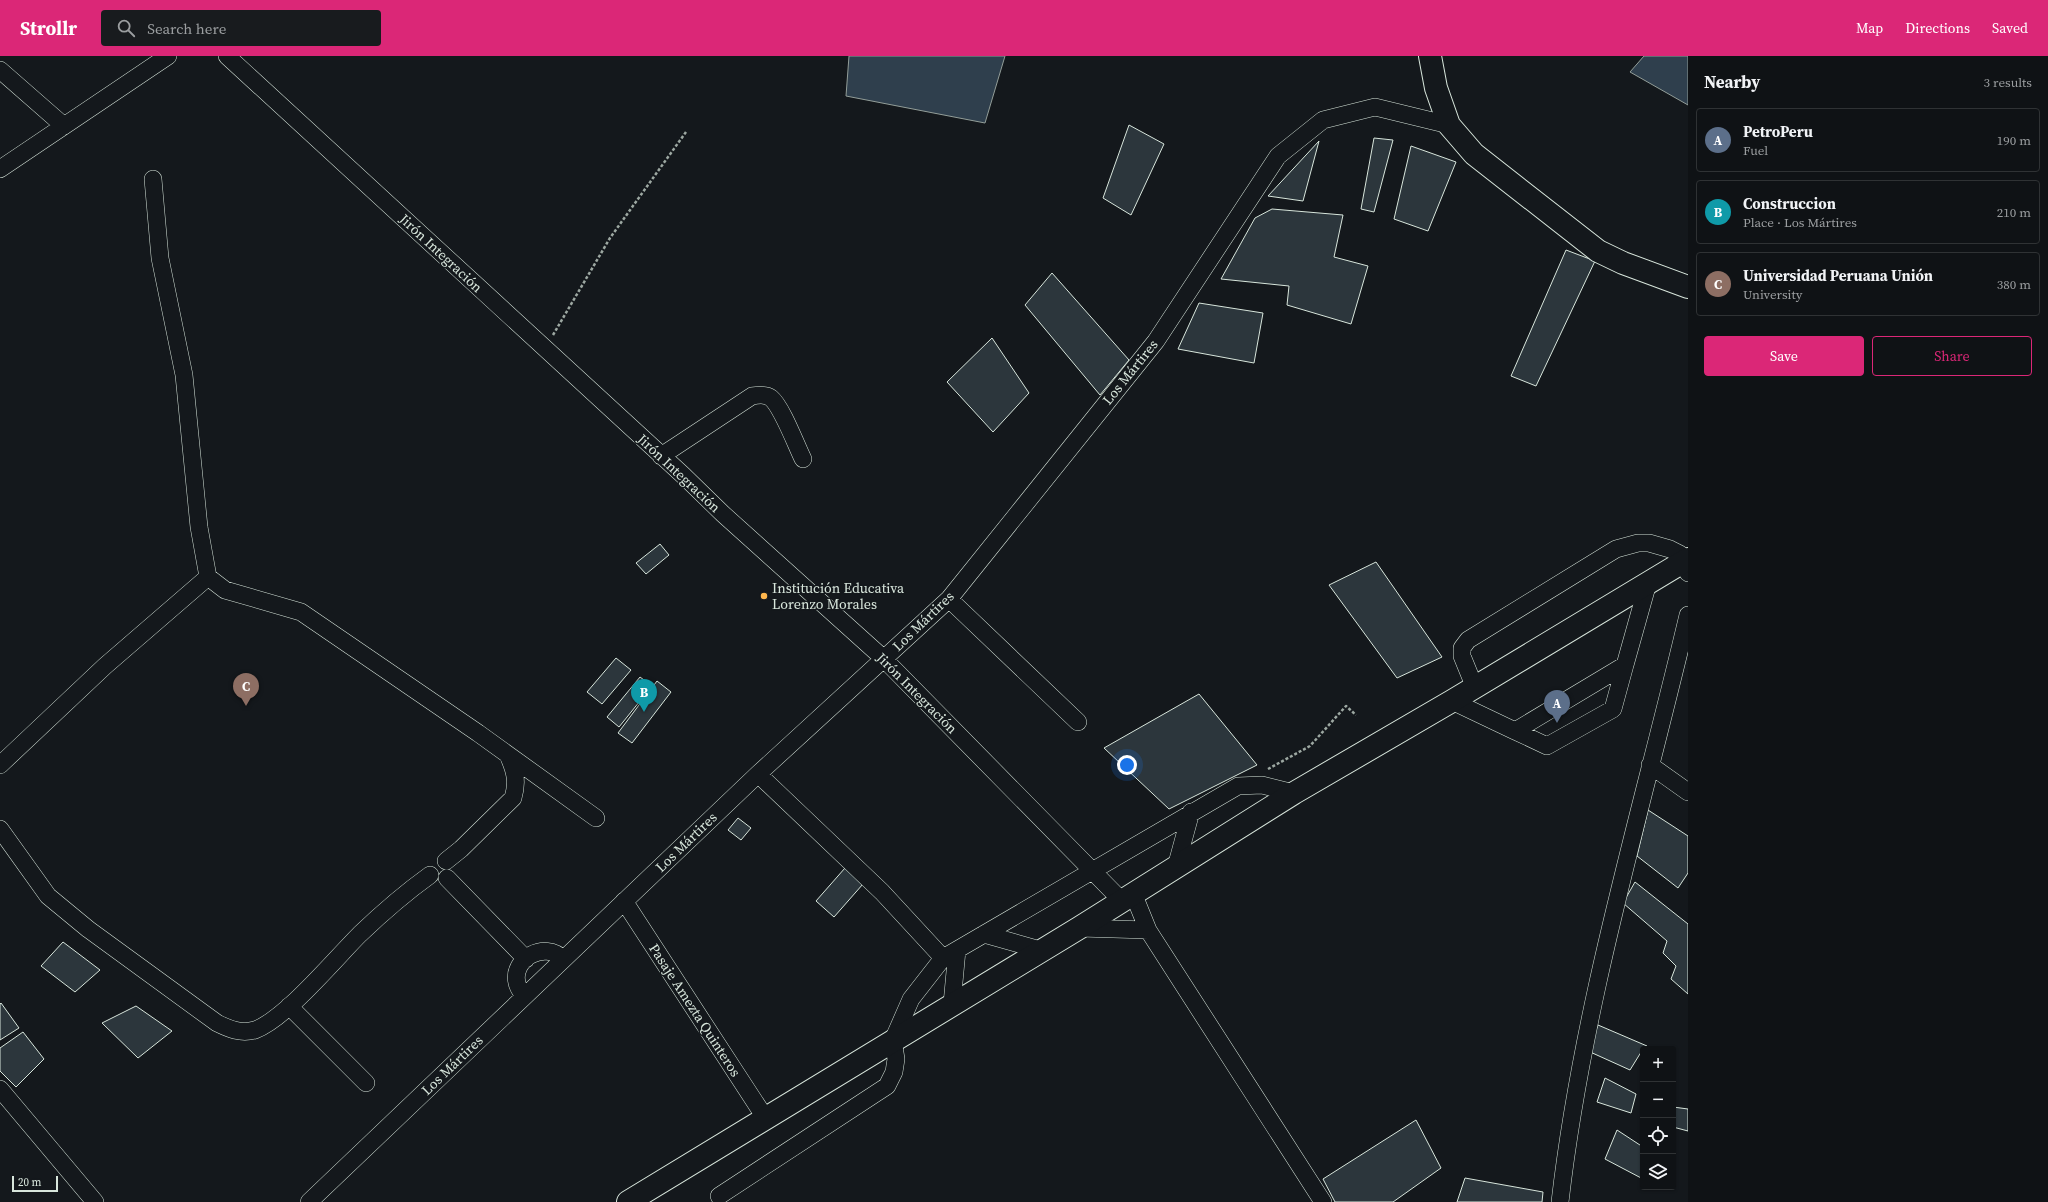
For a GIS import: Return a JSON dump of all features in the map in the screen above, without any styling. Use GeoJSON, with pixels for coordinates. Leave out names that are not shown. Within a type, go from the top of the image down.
{"type":"FeatureCollection","features":[{"type":"Feature","properties":{"kind":"main road"},"geometry":{"type":"LineString","coordinates":[[1430,56],[1436,88],[1449,125],[1474,154],[1598,251],[1645,272],[1688,287]]}},
{"type":"Feature","properties":{"kind":"main road"},"geometry":{"type":"LineString","coordinates":[[628,1202],[766,1119],[1040,950],[1079,928],[1294,793],[1475,688],[1648,583],[1686,565]]}},
{"type":"Feature","properties":{"kind":"street"},"geometry":{"type":"LineString","coordinates":[[0,169],[168,56]]}},
{"type":"Feature","properties":{"kind":"street","name":"Jirón Integración"},"geometry":{"type":"LineString","coordinates":[[227,56],[722,514],[884,658],[1092,871],[1127,897]]}},
{"type":"Feature","properties":{"kind":"street"},"geometry":{"type":"LineString","coordinates":[[0,70],[64,126]]}},
{"type":"Feature","properties":{"kind":"street","name":"Los Mártires"},"geometry":{"type":"LineString","coordinates":[[309,1202],[758,774],[949,599],[1156,341],[1278,156],[1322,120],[1376,107],[1449,125]]}},
{"type":"Feature","properties":{"kind":"street"},"geometry":{"type":"LineString","coordinates":[[153,179],[160,258],[184,375],[199,527],[208,577],[225,590],[301,612],[508,755],[596,818]]}},
{"type":"Feature","properties":{"kind":"street"},"geometry":{"type":"LineString","coordinates":[[661,456],[752,396],[761,395],[770,397],[777,405],[803,459]]}},
{"type":"Feature","properties":{"kind":"street"},"geometry":{"type":"LineString","coordinates":[[1475,688],[1462,656],[1462,648],[1468,640],[1598,560],[1626,546],[1649,543],[1670,549],[1680,554],[1686,565]]}},
{"type":"Feature","properties":{"kind":"street"},"geometry":{"type":"LineString","coordinates":[[0,765],[105,666],[208,577]]}},
{"type":"Feature","properties":{"kind":"street"},"geometry":{"type":"LineString","coordinates":[[1452,701],[1547,746],[1613,709],[1648,583]]}},
{"type":"Feature","properties":{"kind":"street"},"geometry":{"type":"LineString","coordinates":[[949,599],[1078,722]]}},
{"type":"Feature","properties":{"kind":"street"},"geometry":{"type":"LineString","coordinates":[[1560,1202],[1568,1131],[1603,952],[1688,615]]}},
{"type":"Feature","properties":{"kind":"street"},"geometry":{"type":"LineString","coordinates":[[1515,731],[1625,665]]}},
{"type":"Feature","properties":{"kind":"street"},"geometry":{"type":"LineString","coordinates":[[447,870],[461,850],[513,798],[516,786],[516,777],[508,755]]}},
{"type":"Feature","properties":{"kind":"street"},"geometry":{"type":"LineString","coordinates":[[1650,766],[1688,792]]}},
{"type":"Feature","properties":{"kind":"street"},"geometry":{"type":"LineString","coordinates":[[758,774],[882,892],[942,958]]}},
{"type":"Feature","properties":{"kind":"street"},"geometry":{"type":"LineString","coordinates":[[719,1196],[887,1086],[894,1072],[896,1059],[893,1040],[911,999],[942,958],[1238,786],[1262,785],[1294,793]]}},
{"type":"Feature","properties":{"kind":"street"},"geometry":{"type":"LineString","coordinates":[[1176,867],[1191,812]]}},
{"type":"Feature","properties":{"kind":"street"},"geometry":{"type":"LineString","coordinates":[[0,829],[48,896],[88,929],[217,1023],[232,1030],[249,1031],[263,1025],[289,1006],[361,933],[407,892],[430,876],[429,866],[437,859],[526,959]]}},
{"type":"Feature","properties":{"kind":"street"},"geometry":{"type":"LineString","coordinates":[[1127,897],[1323,1202]]}},
{"type":"Feature","properties":{"kind":"street","name":"Pasaje Amezta Quinteros"},"geometry":{"type":"LineString","coordinates":[[624,901],[766,1119]]}},
{"type":"Feature","properties":{"kind":"street"},"geometry":{"type":"LineString","coordinates":[[1079,928],[1148,930]]}},
{"type":"Feature","properties":{"kind":"street"},"geometry":{"type":"LineString","coordinates":[[984,934],[1040,950]]}},
{"type":"Feature","properties":{"kind":"street"},"geometry":{"type":"LineString","coordinates":[[524,996],[519,989],[516,976],[526,959],[533,953],[547,950],[559,955],[563,959]]}},
{"type":"Feature","properties":{"kind":"street"},"geometry":{"type":"LineString","coordinates":[[952,1004],[957,950]]}},
{"type":"Feature","properties":{"kind":"street"},"geometry":{"type":"LineString","coordinates":[[289,1006],[366,1083]]}},
{"type":"Feature","properties":{"kind":"street"},"geometry":{"type":"LineString","coordinates":[[0,1089],[95,1202]]}},
{"type":"Feature","properties":{"kind":"path"},"geometry":{"type":"LineString","coordinates":[[545,349],[610,238],[686,132]]}},
{"type":"Feature","properties":{"kind":"path"},"geometry":{"type":"LineString","coordinates":[[1264,771],[1310,746],[1346,706],[1356,715]]}},
{"type":"Feature","properties":{"kind":"water"},"geometry":{"type":"Polygon","coordinates":[[[849,56],[1005,56],[985,123],[846,96],[849,56]]]}},
{"type":"Feature","properties":{"kind":"water"},"geometry":{"type":"Polygon","coordinates":[[[1644,56],[1688,56],[1688,105],[1630,72],[1644,56]]]}},
{"type":"Feature","properties":{"kind":"building"},"geometry":{"type":"Polygon","coordinates":[[[1129,125],[1164,144],[1131,215],[1103,198],[1129,125]]]}},
{"type":"Feature","properties":{"kind":"building"},"geometry":{"type":"Polygon","coordinates":[[[1374,138],[1393,140],[1374,212],[1361,209],[1374,138]]]}},
{"type":"Feature","properties":{"kind":"building"},"geometry":{"type":"Polygon","coordinates":[[[1319,141],[1303,201],[1268,196],[1319,141]]]}},
{"type":"Feature","properties":{"kind":"building"},"geometry":{"type":"Polygon","coordinates":[[[1411,146],[1456,162],[1428,231],[1394,219],[1411,146]]]}},
{"type":"Feature","properties":{"kind":"building"},"geometry":{"type":"Polygon","coordinates":[[[1272,209],[1343,215],[1334,257],[1368,266],[1351,324],[1287,305],[1289,286],[1221,279],[1255,218],[1272,209]]]}},
{"type":"Feature","properties":{"kind":"building"},"geometry":{"type":"Polygon","coordinates":[[[1566,250],[1595,261],[1536,386],[1511,376],[1566,250]]]}},
{"type":"Feature","properties":{"kind":"building"},"geometry":{"type":"Polygon","coordinates":[[[1052,273],[1129,360],[1100,395],[1025,305],[1052,273]]]}},
{"type":"Feature","properties":{"kind":"building"},"geometry":{"type":"Polygon","coordinates":[[[1199,303],[1263,313],[1254,363],[1178,349],[1199,303]]]}},
{"type":"Feature","properties":{"kind":"building"},"geometry":{"type":"Polygon","coordinates":[[[992,338],[1029,393],[993,432],[947,382],[992,338]]]}},
{"type":"Feature","properties":{"kind":"building"},"geometry":{"type":"Polygon","coordinates":[[[660,544],[669,555],[646,574],[636,563],[660,544]]]}},
{"type":"Feature","properties":{"kind":"building"},"geometry":{"type":"Polygon","coordinates":[[[1376,562],[1442,657],[1397,678],[1329,585],[1376,562]]]}},
{"type":"Feature","properties":{"kind":"building"},"geometry":{"type":"Polygon","coordinates":[[[616,658],[631,670],[602,704],[587,692],[616,658]]]}},
{"type":"Feature","properties":{"kind":"building"},"geometry":{"type":"Polygon","coordinates":[[[640,677],[652,686],[619,727],[607,717],[640,677]]]}},
{"type":"Feature","properties":{"kind":"building"},"geometry":{"type":"Polygon","coordinates":[[[657,681],[671,692],[632,743],[618,733],[657,681]]]}},
{"type":"Feature","properties":{"kind":"building"},"geometry":{"type":"Polygon","coordinates":[[[1199,694],[1257,765],[1169,809],[1104,748],[1199,694]]]}},
{"type":"Feature","properties":{"kind":"building"},"geometry":{"type":"Polygon","coordinates":[[[1648,810],[1688,836],[1688,873],[1678,888],[1637,856],[1648,810]]]}},
{"type":"Feature","properties":{"kind":"building"},"geometry":{"type":"Polygon","coordinates":[[[738,818],[751,828],[741,840],[728,830],[738,818]]]}},
{"type":"Feature","properties":{"kind":"building"},"geometry":{"type":"Polygon","coordinates":[[[845,868],[863,884],[834,917],[816,901],[845,868]]]}},
{"type":"Feature","properties":{"kind":"building"},"geometry":{"type":"Polygon","coordinates":[[[1635,882],[1688,924],[1688,994],[1671,979],[1676,966],[1663,953],[1667,941],[1623,903],[1635,882]]]}},
{"type":"Feature","properties":{"kind":"building"},"geometry":{"type":"Polygon","coordinates":[[[63,942],[100,970],[75,992],[41,966],[63,942]]]}},
{"type":"Feature","properties":{"kind":"building"},"geometry":{"type":"Polygon","coordinates":[[[1,1003],[19,1028],[0,1040],[0,1004],[1,1003]]]}},
{"type":"Feature","properties":{"kind":"building"},"geometry":{"type":"Polygon","coordinates":[[[136,1006],[172,1031],[138,1058],[102,1023],[136,1006]]]}},
{"type":"Feature","properties":{"kind":"building"},"geometry":{"type":"Polygon","coordinates":[[[1598,1025],[1647,1046],[1640,1046],[1640,1054],[1630,1070],[1588,1051],[1598,1025]]]}},
{"type":"Feature","properties":{"kind":"building"},"geometry":{"type":"Polygon","coordinates":[[[23,1032],[44,1059],[16,1087],[0,1071],[0,1048],[23,1032]]]}},
{"type":"Feature","properties":{"kind":"building"},"geometry":{"type":"Polygon","coordinates":[[[1605,1078],[1636,1094],[1631,1113],[1597,1102],[1605,1078]]]}},
{"type":"Feature","properties":{"kind":"building"},"geometry":{"type":"Polygon","coordinates":[[[1676,1107],[1688,1109],[1688,1131],[1676,1128],[1676,1107]]]}},
{"type":"Feature","properties":{"kind":"building"},"geometry":{"type":"Polygon","coordinates":[[[1416,1120],[1441,1168],[1393,1202],[1335,1202],[1323,1179],[1416,1120]]]}},
{"type":"Feature","properties":{"kind":"building"},"geometry":{"type":"Polygon","coordinates":[[[1617,1130],[1640,1145],[1640,1177],[1605,1159],[1617,1130]]]}},
{"type":"Feature","properties":{"kind":"building"},"geometry":{"type":"Polygon","coordinates":[[[1465,1178],[1543,1192],[1542,1202],[1457,1202],[1465,1178]]]}},
{"type":"Feature","properties":{"kind":"place","name":"Institución Educativa Lorenzo Morales"},"geometry":{"type":"Point","coordinates":[764,596]}},
{"type":"Feature","properties":{"kind":"place","name":"Universidad Peruana Unión"},"geometry":{"type":"Point","coordinates":[246,706]}},
{"type":"Feature","properties":{"kind":"place","name":"Construccion"},"geometry":{"type":"Point","coordinates":[644,712]}},
{"type":"Feature","properties":{"kind":"place","name":"PetroPeru"},"geometry":{"type":"Point","coordinates":[1557,723]}}]}
